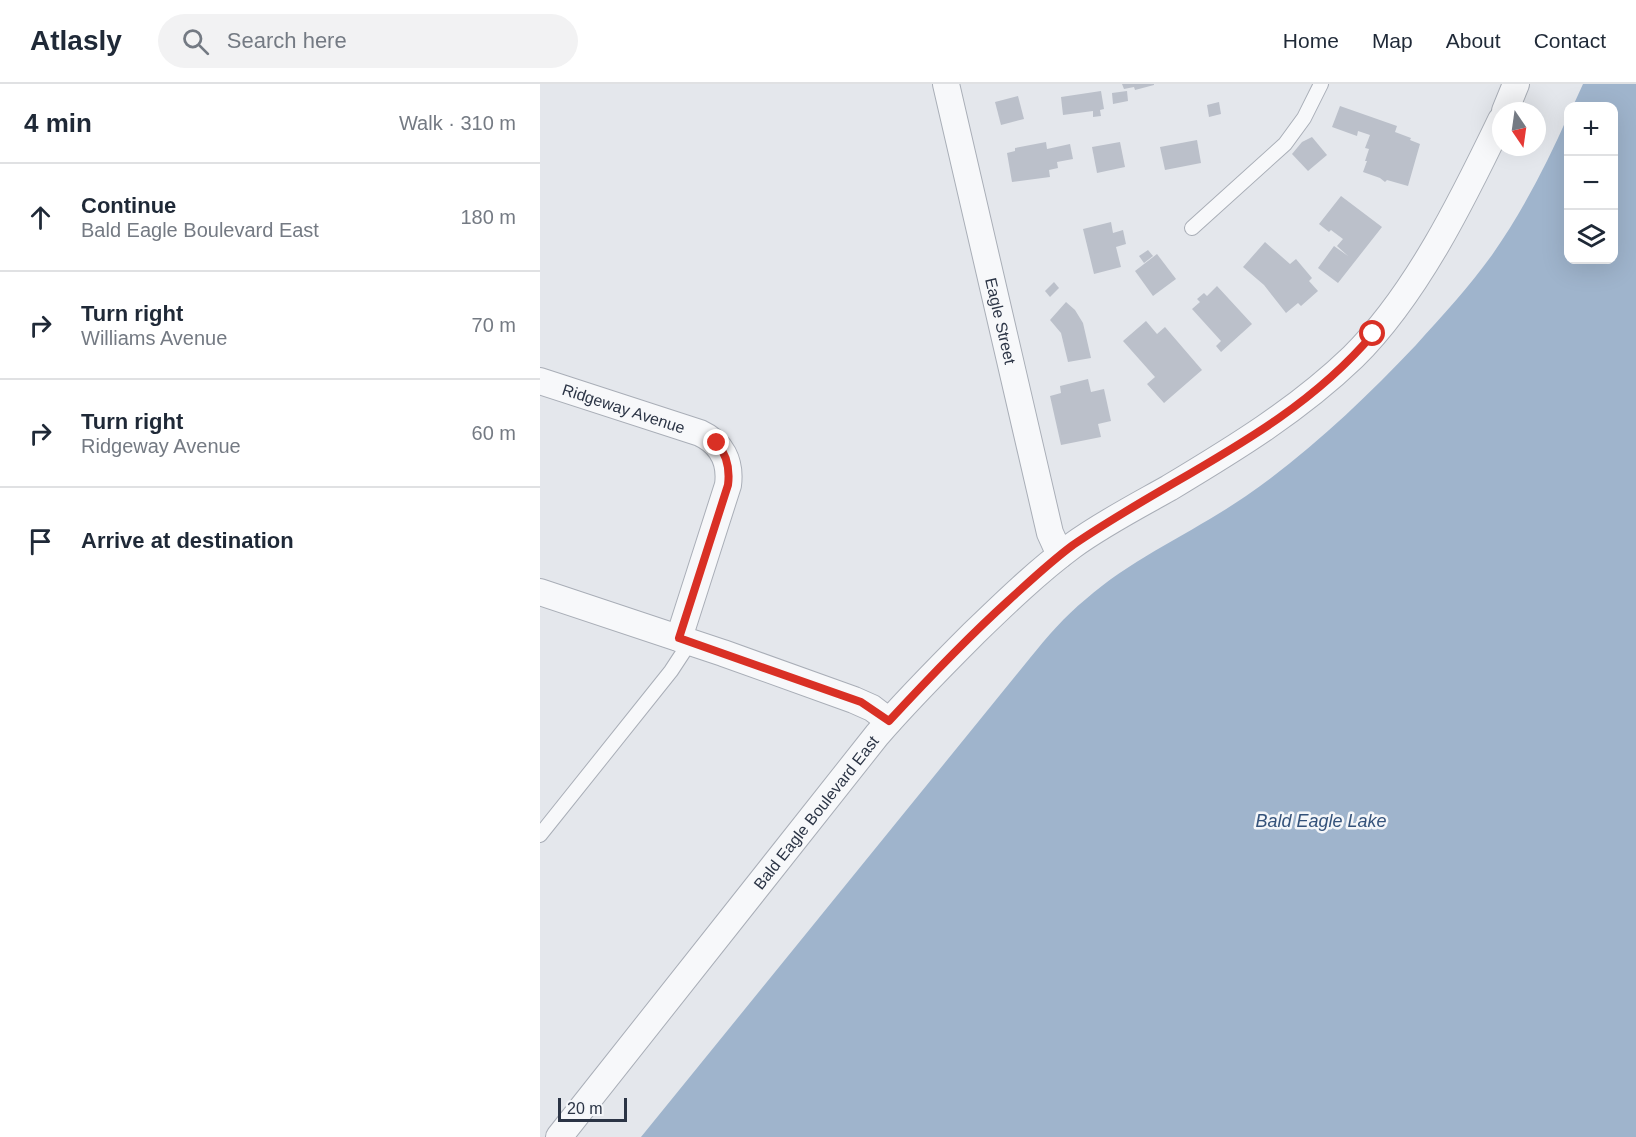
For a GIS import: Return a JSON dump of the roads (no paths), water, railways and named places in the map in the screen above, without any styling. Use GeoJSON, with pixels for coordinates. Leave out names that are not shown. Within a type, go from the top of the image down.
{"type":"FeatureCollection","features":[{"type":"Feature","properties":{"kind":"street","name":"Eagle Street"},"geometry":{"type":"LineString","coordinates":[[946,84],[1049,529],[1060,555]]}},
{"type":"Feature","properties":{"kind":"street"},"geometry":{"type":"LineString","coordinates":[[1509,102],[1516,84]]}},
{"type":"Feature","properties":{"kind":"street","name":"Bald Eagle Boulevard East"},"geometry":{"type":"LineString","coordinates":[[559,1137],[889,721],[993,614],[1060,555],[1084,538],[1259,432],[1308,396],[1353,357],[1389,314],[1431,254],[1492,137]]}},
{"type":"Feature","properties":{"kind":"street","name":"Ridgeway Avenue"},"geometry":{"type":"LineString","coordinates":[[540,381],[700,433],[717,443],[724,455],[728,468],[728,485],[684,640]]}},
{"type":"Feature","properties":{"kind":"street"},"geometry":{"type":"LineString","coordinates":[[540,592],[861,702],[889,721]]}},
{"type":"Feature","properties":{"kind":"lane"},"geometry":{"type":"LineString","coordinates":[[1192,228],[1292,137],[1320,84]]}},
{"type":"Feature","properties":{"kind":"lane"},"geometry":{"type":"LineString","coordinates":[[540,835],[670,672],[684,640]]}},
{"type":"Feature","properties":{"kind":"water","name":"Bald Eagle Lake"},"geometry":{"type":"Polygon","coordinates":[[[1583,84],[1636,84],[1636,1137],[641,1137],[1030,658],[1064,620],[1086,599],[1124,570],[1226,509],[1291,462],[1356,406],[1416,345],[1474,278],[1503,239],[1533,187],[1564,124],[1564,264],[1618,264],[1618,102],[1575,102],[1583,84]]]}}]}
